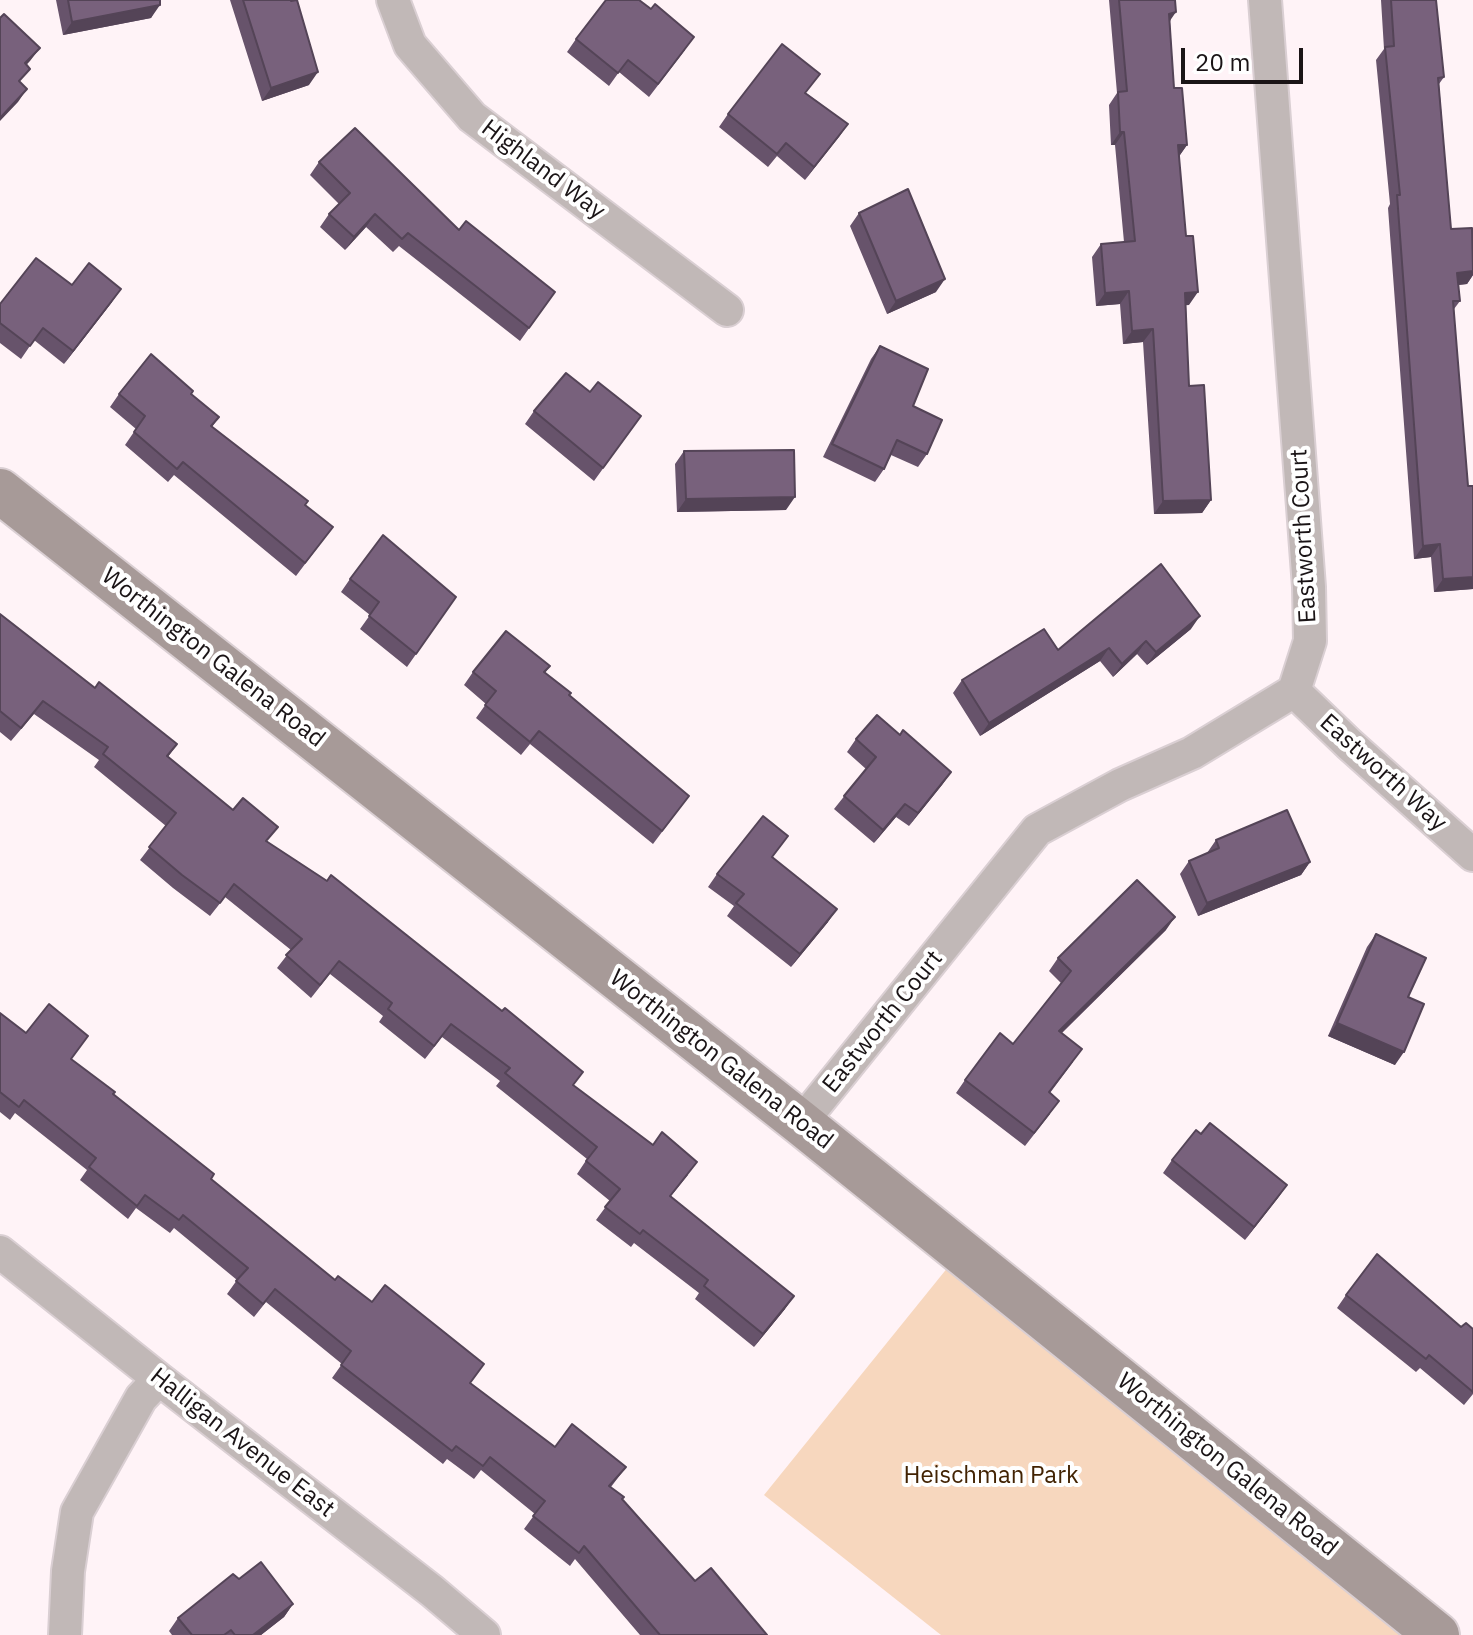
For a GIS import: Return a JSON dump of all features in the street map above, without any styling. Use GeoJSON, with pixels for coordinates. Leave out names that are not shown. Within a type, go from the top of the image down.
{"type":"FeatureCollection","features":[{"type":"Feature","properties":{"kind":"street","name":"Highland Way"},"geometry":{"type":"LineString","coordinates":[[393,0],[410,45],[472,117],[727,310]]}},
{"type":"Feature","properties":{"kind":"street","name":"Eastworth Court"},"geometry":{"type":"LineString","coordinates":[[801,1123],[1037,830],[1120,785],[1192,753],[1294,691],[1310,641],[1309,587],[1265,0]]}},
{"type":"Feature","properties":{"kind":"street","name":"Worthington Galena Road"},"geometry":{"type":"LineString","coordinates":[[0,491],[801,1123],[1437,1635]]}},
{"type":"Feature","properties":{"kind":"street","name":"Eastworth Way"},"geometry":{"type":"LineString","coordinates":[[1294,691],[1473,855]]}},
{"type":"Feature","properties":{"kind":"street","name":"Halligan Avenue East"},"geometry":{"type":"LineString","coordinates":[[0,1252],[420,1581],[484,1635]]}},
{"type":"Feature","properties":{"kind":"street"},"geometry":{"type":"LineString","coordinates":[[65,1635],[68,1571],[77,1512],[141,1398],[159,1379]]}},
{"type":"Feature","properties":{"kind":"green space","name":"Heischman Park"},"geometry":{"type":"Polygon","coordinates":[[[961,1251],[1437,1635],[941,1635],[764,1495],[961,1251]]]}},
{"type":"Feature","properties":{"kind":"building"},"geometry":{"type":"Polygon","coordinates":[[[68,0],[160,0],[160,5],[72,22],[68,0]]]}},
{"type":"Feature","properties":{"kind":"building"},"geometry":{"type":"Polygon","coordinates":[[[243,0],[297,0],[318,72],[271,88],[243,0]]]}},
{"type":"Feature","properties":{"kind":"building"},"geometry":{"type":"Polygon","coordinates":[[[606,0],[639,0],[651,9],[655,4],[694,37],[658,84],[628,60],[618,73],[576,39],[606,0]]]}},
{"type":"Feature","properties":{"kind":"building"},"geometry":{"type":"Polygon","coordinates":[[[1119,0],[1175,0],[1176,12],[1169,14],[1174,88],[1182,88],[1187,145],[1178,145],[1186,236],[1193,236],[1198,292],[1185,293],[1189,386],[1204,385],[1211,500],[1163,501],[1153,329],[1132,331],[1129,291],[1105,293],[1101,244],[1135,241],[1124,132],[1120,132],[1118,92],[1127,91],[1119,0]]]}},
{"type":"Feature","properties":{"kind":"building"},"geometry":{"type":"Polygon","coordinates":[[[1391,0],[1436,0],[1444,77],[1438,78],[1451,229],[1472,228],[1473,271],[1457,273],[1460,301],[1453,301],[1468,486],[1473,486],[1473,577],[1443,579],[1440,544],[1423,546],[1397,195],[1400,195],[1385,47],[1394,46],[1391,0]]]}},
{"type":"Feature","properties":{"kind":"building"},"geometry":{"type":"Polygon","coordinates":[[[4,14],[40,48],[25,63],[30,69],[19,81],[27,89],[0,118],[0,18],[4,14]]]}},
{"type":"Feature","properties":{"kind":"building"},"geometry":{"type":"Polygon","coordinates":[[[782,44],[820,74],[805,93],[848,124],[814,167],[786,143],[777,154],[728,114],[782,44]]]}},
{"type":"Feature","properties":{"kind":"building"},"geometry":{"type":"Polygon","coordinates":[[[355,128],[459,230],[466,221],[555,292],[529,328],[408,233],[402,239],[375,214],[354,237],[329,214],[350,193],[319,162],[355,128]]]}},
{"type":"Feature","properties":{"kind":"building"},"geometry":{"type":"Polygon","coordinates":[[[908,189],[945,279],[896,301],[859,213],[908,189]]]}},
{"type":"Feature","properties":{"kind":"building"},"geometry":{"type":"Polygon","coordinates":[[[36,258],[72,285],[89,263],[121,289],[73,351],[43,328],[30,346],[0,323],[0,304],[36,258]]]}},
{"type":"Feature","properties":{"kind":"building"},"geometry":{"type":"Polygon","coordinates":[[[880,346],[928,369],[913,406],[942,420],[927,454],[897,440],[884,469],[832,444],[880,346]]]}},
{"type":"Feature","properties":{"kind":"building"},"geometry":{"type":"Polygon","coordinates":[[[151,354],[219,417],[211,426],[308,501],[305,505],[333,527],[305,563],[183,462],[177,469],[134,432],[145,416],[119,394],[151,354]]]}},
{"type":"Feature","properties":{"kind":"building"},"geometry":{"type":"Polygon","coordinates":[[[566,373],[590,392],[598,382],[641,416],[603,468],[534,411],[566,373]]]}},
{"type":"Feature","properties":{"kind":"building"},"geometry":{"type":"Polygon","coordinates":[[[794,450],[795,497],[686,499],[684,451],[794,450]]]}},
{"type":"Feature","properties":{"kind":"building"},"geometry":{"type":"Polygon","coordinates":[[[383,535],[456,597],[416,654],[369,616],[379,602],[350,579],[383,535]]]}},
{"type":"Feature","properties":{"kind":"building"},"geometry":{"type":"Polygon","coordinates":[[[1161,564],[1200,616],[1156,652],[1146,641],[1122,664],[1109,648],[989,723],[962,680],[1044,629],[1058,650],[1161,564]]]}},
{"type":"Feature","properties":{"kind":"building"},"geometry":{"type":"Polygon","coordinates":[[[0,614],[95,688],[99,682],[177,744],[167,756],[233,810],[243,798],[278,827],[266,841],[327,881],[331,875],[583,1072],[573,1085],[653,1145],[662,1132],[697,1162],[670,1196],[794,1296],[763,1334],[704,1286],[708,1280],[643,1230],[640,1234],[605,1207],[620,1189],[586,1161],[597,1147],[505,1073],[510,1068],[451,1024],[434,1046],[388,1009],[392,1003],[339,961],[320,985],[286,955],[302,939],[234,884],[220,903],[149,847],[176,813],[103,754],[108,747],[43,701],[21,728],[0,711],[0,614]]]}},
{"type":"Feature","properties":{"kind":"building"},"geometry":{"type":"Polygon","coordinates":[[[506,631],[550,666],[544,672],[571,693],[569,695],[689,796],[662,831],[539,731],[530,742],[485,705],[496,691],[473,672],[506,631]]]}},
{"type":"Feature","properties":{"kind":"building"},"geometry":{"type":"Polygon","coordinates":[[[877,715],[900,735],[903,730],[951,772],[918,813],[905,804],[883,830],[844,796],[876,757],[856,739],[877,715]]]}},
{"type":"Feature","properties":{"kind":"building"},"geometry":{"type":"Polygon","coordinates":[[[1287,810],[1310,862],[1207,903],[1189,861],[1219,848],[1216,840],[1287,810]]]}},
{"type":"Feature","properties":{"kind":"building"},"geometry":{"type":"Polygon","coordinates":[[[763,816],[788,836],[772,857],[837,909],[800,954],[736,903],[744,894],[717,874],[763,816]]]}},
{"type":"Feature","properties":{"kind":"building"},"geometry":{"type":"Polygon","coordinates":[[[1137,880],[1175,917],[1059,1031],[1082,1049],[1049,1092],[1059,1101],[1034,1133],[965,1080],[1000,1033],[1013,1044],[1071,971],[1058,958],[1137,880]]]}},
{"type":"Feature","properties":{"kind":"building"},"geometry":{"type":"Polygon","coordinates":[[[1376,934],[1426,958],[1408,997],[1424,1004],[1404,1052],[1337,1023],[1376,934]]]}},
{"type":"Feature","properties":{"kind":"building"},"geometry":{"type":"Polygon","coordinates":[[[49,1004],[88,1036],[71,1059],[214,1174],[211,1179],[335,1280],[338,1276],[372,1302],[385,1285],[484,1364],[470,1383],[555,1447],[572,1424],[626,1467],[609,1486],[624,1497],[622,1499],[695,1581],[711,1568],[767,1635],[660,1635],[584,1546],[579,1553],[533,1516],[545,1501],[490,1457],[483,1466],[456,1446],[452,1451],[341,1365],[351,1351],[275,1289],[263,1304],[236,1281],[248,1268],[183,1215],[179,1220],[145,1195],[137,1206],[89,1167],[96,1158],[24,1100],[19,1107],[0,1092],[0,1013],[26,1033],[49,1004]]]}},
{"type":"Feature","properties":{"kind":"building"},"geometry":{"type":"Polygon","coordinates":[[[1210,1123],[1287,1185],[1254,1227],[1172,1160],[1196,1130],[1201,1134],[1210,1123]]]}},
{"type":"Feature","properties":{"kind":"building"},"geometry":{"type":"Polygon","coordinates":[[[1377,1254],[1461,1327],[1466,1323],[1473,1329],[1473,1392],[1429,1355],[1426,1359],[1346,1295],[1377,1254]]]}},
{"type":"Feature","properties":{"kind":"building"},"geometry":{"type":"Polygon","coordinates":[[[261,1562],[293,1604],[253,1635],[235,1635],[231,1630],[224,1635],[192,1635],[178,1618],[233,1574],[239,1579],[261,1562]]]}}]}
